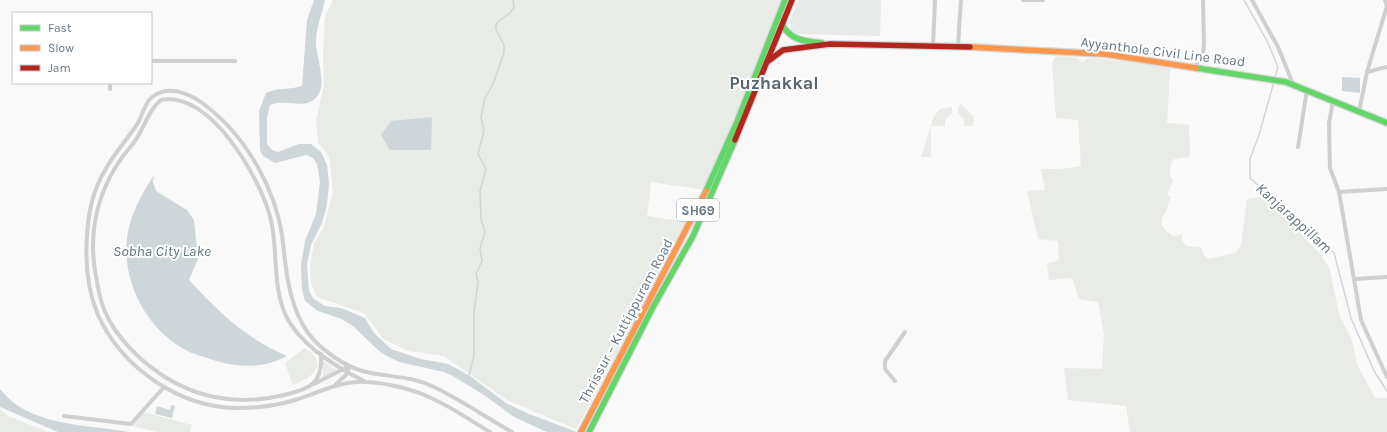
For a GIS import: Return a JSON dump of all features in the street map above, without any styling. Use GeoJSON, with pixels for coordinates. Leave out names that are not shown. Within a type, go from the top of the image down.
{"type":"FeatureCollection","features":[{"type":"Feature","properties":{"kind":"main road","name":"Thrissur – Kuttippuram Road"},"geometry":{"type":"LineString","coordinates":[[580,432],[592,412],[698,208],[737,122],[785,0]]}},
{"type":"Feature","properties":{"kind":"main road","name":"Thrissur – Kuttippuram Road"},"geometry":{"type":"LineString","coordinates":[[589,432],[704,212],[792,0]]}},
{"type":"Feature","properties":{"kind":"main road","name":"Ayyanthole Civil Line Road"},"geometry":{"type":"LineString","coordinates":[[782,25],[786,35],[796,40],[830,44],[933,45],[1105,54],[1260,76],[1293,84],[1387,123]]}},
{"type":"Feature","properties":{"kind":"main road","name":"Ayyanthole Civil Line Road"},"geometry":{"type":"LineString","coordinates":[[767,62],[783,50],[830,44]]}},
{"type":"Feature","properties":{"kind":"main road"},"geometry":{"type":"LineString","coordinates":[[698,208],[704,212]]}},
{"type":"Feature","properties":{"kind":"street"},"geometry":{"type":"LineString","coordinates":[[933,45],[934,0]]}},
{"type":"Feature","properties":{"kind":"street"},"geometry":{"type":"LineString","coordinates":[[958,46],[961,0]]}},
{"type":"Feature","properties":{"kind":"street"},"geometry":{"type":"LineString","coordinates":[[1023,0],[1043,0]]}},
{"type":"Feature","properties":{"kind":"street"},"geometry":{"type":"LineString","coordinates":[[1194,67],[1203,55],[1203,0]]}},
{"type":"Feature","properties":{"kind":"street"},"geometry":{"type":"LineString","coordinates":[[1252,0],[1278,47],[1293,84]]}},
{"type":"Feature","properties":{"kind":"street"},"geometry":{"type":"LineString","coordinates":[[1359,112],[1367,72],[1387,6],[1385,0]]}},
{"type":"Feature","properties":{"kind":"street"},"geometry":{"type":"LineString","coordinates":[[152,61],[235,61]]}},
{"type":"Feature","properties":{"kind":"street"},"geometry":{"type":"LineString","coordinates":[[1367,72],[1387,68]]}},
{"type":"Feature","properties":{"kind":"street"},"geometry":{"type":"LineString","coordinates":[[110,84],[110,89]]}},
{"type":"Feature","properties":{"kind":"street"},"geometry":{"type":"LineString","coordinates":[[1298,147],[1307,90]]}},
{"type":"Feature","properties":{"kind":"street"},"geometry":{"type":"LineString","coordinates":[[364,381],[335,385],[294,400],[239,408],[217,407],[199,402],[164,387],[139,370],[123,354],[98,315],[92,297],[87,266],[87,224],[93,196],[110,162],[132,132],[152,97],[165,91],[176,91],[197,98],[225,122],[244,147],[265,181],[281,231],[287,282],[297,315],[305,329],[316,341],[349,366],[362,371],[416,380],[432,386],[512,432]]}},
{"type":"Feature","properties":{"kind":"street"},"geometry":{"type":"LineString","coordinates":[[175,99],[176,91]]}},
{"type":"Feature","properties":{"kind":"street"},"geometry":{"type":"LineString","coordinates":[[349,366],[342,368],[330,377],[297,391],[266,399],[249,401],[214,398],[191,391],[156,372],[122,340],[108,319],[100,295],[92,250],[95,216],[103,190],[121,157],[139,137],[157,103],[162,100],[175,99],[196,106],[220,129],[243,158],[255,178],[270,217],[277,277],[283,307],[288,319],[309,345],[342,368],[348,373],[364,381],[419,393],[434,399],[490,432]]}},
{"type":"Feature","properties":{"kind":"street"},"geometry":{"type":"LineString","coordinates":[[1333,101],[1329,123],[1330,168],[1339,192],[1364,328],[1387,377]]}},
{"type":"Feature","properties":{"kind":"street"},"geometry":{"type":"LineString","coordinates":[[220,129],[225,122]]}},
{"type":"Feature","properties":{"kind":"street"},"geometry":{"type":"LineString","coordinates":[[132,132],[139,137]]}},
{"type":"Feature","properties":{"kind":"street"},"geometry":{"type":"LineString","coordinates":[[1339,192],[1387,189]]}},
{"type":"Feature","properties":{"kind":"street"},"geometry":{"type":"LineString","coordinates":[[273,233],[281,231]]}},
{"type":"Feature","properties":{"kind":"street"},"geometry":{"type":"LineString","coordinates":[[1354,279],[1387,277]]}},
{"type":"Feature","properties":{"kind":"street"},"geometry":{"type":"LineString","coordinates":[[895,381],[885,369],[885,361],[905,332]]}},
{"type":"Feature","properties":{"kind":"street"},"geometry":{"type":"LineString","coordinates":[[314,384],[319,376],[321,354]]}},
{"type":"Feature","properties":{"kind":"street"},"geometry":{"type":"LineString","coordinates":[[335,385],[348,373],[349,366]]}},
{"type":"Feature","properties":{"kind":"street"},"geometry":{"type":"LineString","coordinates":[[64,416],[131,424],[164,387]]}},
{"type":"Feature","properties":{"kind":"shaded area"},"geometry":{"type":"Polygon","coordinates":[[[333,0],[783,0],[704,190],[651,182],[647,216],[688,222],[576,429],[507,400],[444,356],[409,351],[383,339],[364,313],[317,297],[311,283],[310,265],[314,244],[324,227],[333,191],[329,156],[318,143],[316,121],[324,85],[323,51],[325,17],[333,0]]]}},
{"type":"Feature","properties":{"kind":"shaded area"},"geometry":{"type":"Polygon","coordinates":[[[798,0],[881,0],[880,36],[793,34],[789,23],[798,0]]]}},
{"type":"Feature","properties":{"kind":"shaded area"},"geometry":{"type":"Polygon","coordinates":[[[1060,56],[1077,58],[1083,63],[1086,59],[1092,58],[1141,63],[1170,68],[1167,123],[1189,125],[1190,152],[1189,157],[1174,159],[1171,165],[1170,175],[1173,181],[1167,194],[1171,197],[1167,210],[1162,219],[1163,227],[1174,236],[1182,234],[1182,242],[1187,246],[1201,247],[1205,257],[1209,259],[1235,253],[1241,246],[1247,199],[1260,197],[1294,226],[1322,256],[1330,270],[1339,314],[1352,341],[1357,364],[1375,398],[1387,398],[1387,432],[1130,432],[1126,406],[1068,400],[1064,368],[1102,369],[1104,334],[1098,302],[1079,299],[1072,278],[1049,280],[1047,264],[1059,260],[1058,241],[1038,239],[1027,191],[1045,190],[1041,169],[1060,169],[1081,166],[1078,120],[1056,118],[1052,64],[1054,58],[1060,56]]]}},
{"type":"Feature","properties":{"kind":"shaded area"},"geometry":{"type":"Polygon","coordinates":[[[961,104],[974,117],[973,126],[964,126],[964,119],[958,113],[958,107],[961,104]]]}},
{"type":"Feature","properties":{"kind":"shaded area"},"geometry":{"type":"Polygon","coordinates":[[[952,107],[952,113],[945,119],[945,126],[931,126],[931,157],[921,157],[934,116],[940,109],[952,107]]]}},
{"type":"Feature","properties":{"kind":"shaded area"},"geometry":{"type":"Polygon","coordinates":[[[305,348],[316,360],[316,370],[306,379],[293,385],[285,363],[305,348]]]}},
{"type":"Feature","properties":{"kind":"shaded area"},"geometry":{"type":"Polygon","coordinates":[[[323,361],[336,370],[323,378],[323,361]]]}},
{"type":"Feature","properties":{"kind":"shaded area"},"geometry":{"type":"Polygon","coordinates":[[[0,409],[8,416],[48,432],[0,432],[0,409]]]}},
{"type":"Feature","properties":{"kind":"shaded area"},"geometry":{"type":"Polygon","coordinates":[[[143,412],[192,425],[190,432],[157,432],[132,426],[143,412]]]}},
{"type":"Feature","properties":{"kind":"water"},"geometry":{"type":"Polygon","coordinates":[[[314,0],[325,0],[318,24],[316,39],[322,81],[321,89],[318,96],[307,103],[275,103],[270,105],[267,118],[267,144],[272,150],[278,152],[299,144],[311,144],[321,152],[327,165],[329,183],[327,205],[322,223],[311,245],[307,265],[309,291],[313,298],[325,306],[341,308],[365,318],[374,333],[391,349],[421,359],[448,364],[470,376],[506,403],[529,414],[577,432],[547,432],[514,417],[484,395],[453,376],[444,372],[399,362],[379,351],[354,327],[342,319],[318,311],[305,301],[302,290],[301,265],[305,241],[316,214],[320,182],[317,164],[313,158],[306,155],[275,163],[263,156],[260,150],[259,111],[266,93],[275,90],[302,86],[307,20],[314,0]]]}},
{"type":"Feature","properties":{"kind":"water"},"geometry":{"type":"Polygon","coordinates":[[[1342,77],[1360,78],[1360,93],[1342,91],[1342,77]]]}},
{"type":"Feature","properties":{"kind":"water"},"geometry":{"type":"Polygon","coordinates":[[[432,117],[431,150],[390,150],[381,135],[391,121],[432,117]]]}},
{"type":"Feature","properties":{"kind":"water","name":"Sobha City Lake"},"geometry":{"type":"Polygon","coordinates":[[[154,175],[153,182],[156,191],[187,210],[194,220],[198,259],[189,280],[234,324],[258,341],[287,356],[269,363],[249,366],[220,362],[185,350],[168,338],[155,325],[136,296],[130,279],[126,244],[133,213],[154,175]]]}},
{"type":"Feature","properties":{"kind":"water"},"geometry":{"type":"Polygon","coordinates":[[[0,389],[12,401],[26,411],[42,417],[77,425],[129,432],[58,432],[0,407],[0,389]]]}},
{"type":"Feature","properties":{"kind":"water"},"geometry":{"type":"Polygon","coordinates":[[[171,405],[175,406],[172,418],[155,414],[157,406],[170,410],[171,405]]]}},
{"type":"Feature","properties":{"kind":"waterway"},"geometry":{"type":"LineString","coordinates":[[469,375],[474,356],[474,312],[478,282],[476,274],[482,261],[480,248],[485,232],[481,219],[480,191],[486,169],[478,154],[484,131],[481,117],[485,98],[493,84],[504,53],[504,45],[496,29],[496,25],[514,8],[513,0]]}},
{"type":"Feature","properties":{"kind":"waterway","name":"Kanjarappillam"},"geometry":{"type":"LineString","coordinates":[[1244,0],[1267,41],[1278,67],[1259,135],[1250,159],[1250,178],[1334,253],[1351,318],[1374,371],[1387,391]]}},
{"type":"Feature","properties":{"kind":"traffic: fast"},"geometry":{"type":"LineString","coordinates":[[706,191],[737,122],[785,0]]}},
{"type":"Feature","properties":{"kind":"traffic: fast"},"geometry":{"type":"LineString","coordinates":[[782,25],[790,34],[799,39],[822,43]]}},
{"type":"Feature","properties":{"kind":"traffic: fast"},"geometry":{"type":"LineString","coordinates":[[1196,68],[1286,82],[1387,123]]}},
{"type":"Feature","properties":{"kind":"traffic: fast"},"geometry":{"type":"LineString","coordinates":[[589,432],[653,307],[693,236],[735,140]]}},
{"type":"Feature","properties":{"kind":"traffic: slow"},"geometry":{"type":"LineString","coordinates":[[970,47],[1105,54],[1196,68]]}},
{"type":"Feature","properties":{"kind":"traffic: slow"},"geometry":{"type":"LineString","coordinates":[[581,432],[706,191]]}},
{"type":"Feature","properties":{"kind":"traffic: jam"},"geometry":{"type":"LineString","coordinates":[[735,140],[792,0]]}},
{"type":"Feature","properties":{"kind":"traffic: jam"},"geometry":{"type":"LineString","coordinates":[[767,62],[783,50],[830,44],[970,47]]}},
{"type":"Feature","properties":{"kind":"district","name":"Puzhakkal"},"geometry":{"type":"Point","coordinates":[774,83]}}]}
